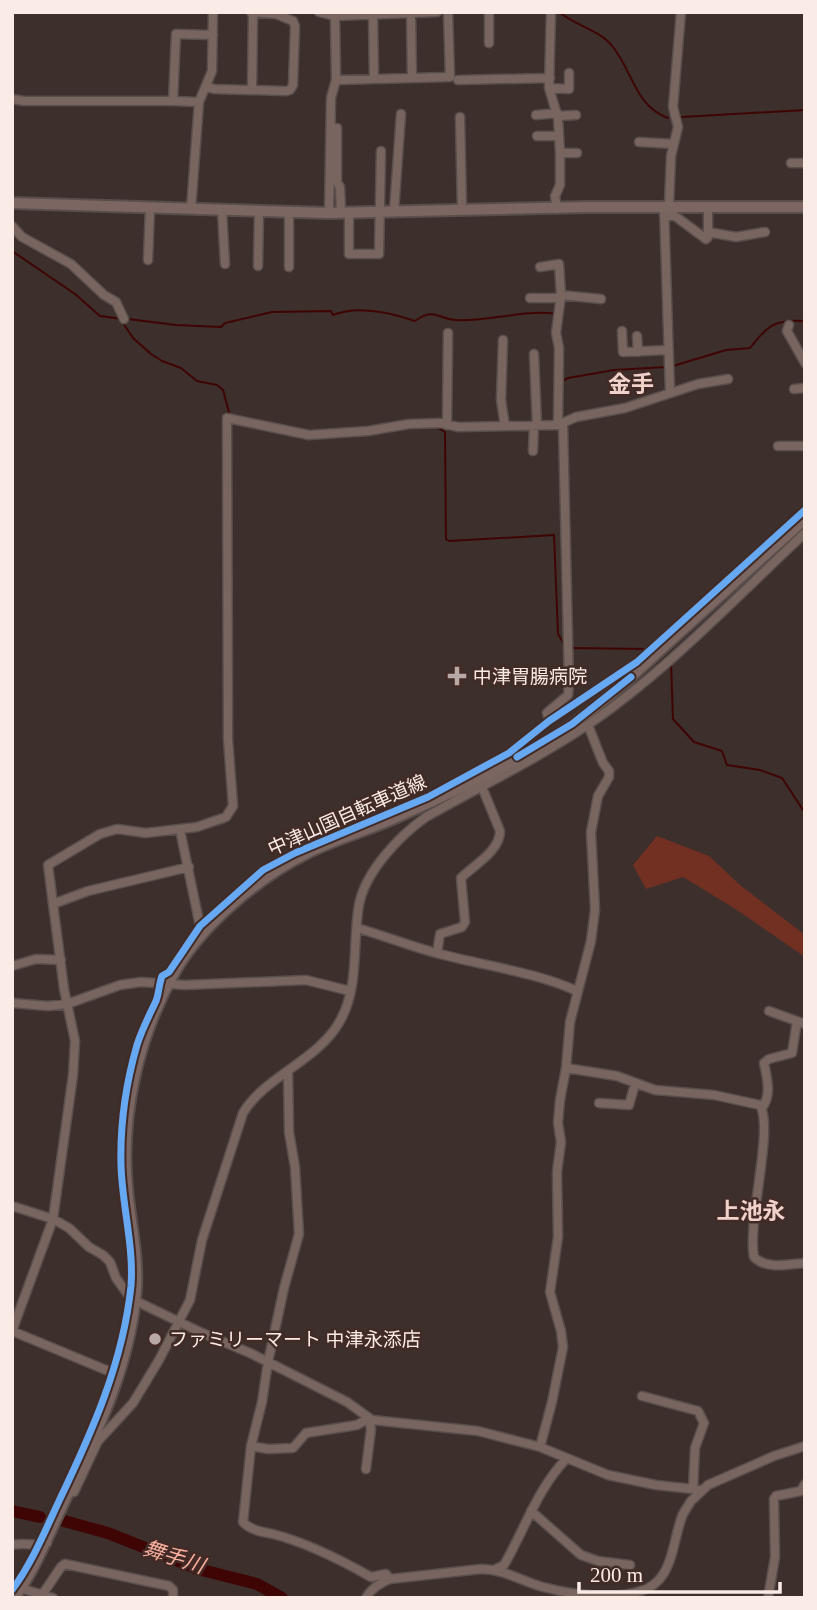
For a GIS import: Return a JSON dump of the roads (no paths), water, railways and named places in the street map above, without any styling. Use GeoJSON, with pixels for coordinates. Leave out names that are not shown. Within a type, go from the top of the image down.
{"type":"FeatureCollection","features":[{"type":"Feature","properties":{"kind":"main road"},"geometry":{"type":"LineString","coordinates":[[12,203],[329,213],[462,209],[665,210],[708,206],[805,207]]}},
{"type":"Feature","properties":{"kind":"main road"},"geometry":{"type":"LineString","coordinates":[[17,1593],[44,1545],[95,1437],[118,1376],[130,1332],[136,1268],[126,1179],[127,1127],[133,1082],[141,1053],[170,983],[188,953],[206,930],[253,888],[286,865],[320,847],[427,803],[518,757],[572,724],[617,690],[805,519]]}},
{"type":"Feature","properties":{"kind":"street"},"geometry":{"type":"LineString","coordinates":[[191,209],[199,102],[212,71],[213,12]]}},
{"type":"Feature","properties":{"kind":"street"},"geometry":{"type":"LineString","coordinates":[[206,86],[214,89],[290,90],[295,78],[295,26],[288,18],[252,12],[252,89]]}},
{"type":"Feature","properties":{"kind":"street"},"geometry":{"type":"LineString","coordinates":[[319,12],[335,16],[437,12]]}},
{"type":"Feature","properties":{"kind":"street"},"geometry":{"type":"LineString","coordinates":[[336,80],[450,77],[449,12]]}},
{"type":"Feature","properties":{"kind":"street"},"geometry":{"type":"LineString","coordinates":[[489,12],[489,43]]}},
{"type":"Feature","properties":{"kind":"street"},"geometry":{"type":"LineString","coordinates":[[551,12],[549,88],[557,115],[560,153],[559,186],[555,196],[557,209]]}},
{"type":"Feature","properties":{"kind":"street"},"geometry":{"type":"LineString","coordinates":[[670,392],[665,210],[671,156],[678,127],[673,107],[681,12]]}},
{"type":"Feature","properties":{"kind":"street"},"geometry":{"type":"LineString","coordinates":[[411,14],[412,78]]}},
{"type":"Feature","properties":{"kind":"street"},"geometry":{"type":"LineString","coordinates":[[373,15],[374,79]]}},
{"type":"Feature","properties":{"kind":"street"},"geometry":{"type":"LineString","coordinates":[[329,213],[331,97],[336,80],[335,16]]}},
{"type":"Feature","properties":{"kind":"street"},"geometry":{"type":"LineString","coordinates":[[173,102],[176,34],[213,35]]}},
{"type":"Feature","properties":{"kind":"street"},"geometry":{"type":"LineString","coordinates":[[549,88],[569,89],[569,73]]}},
{"type":"Feature","properties":{"kind":"street"},"geometry":{"type":"LineString","coordinates":[[458,79],[550,78]]}},
{"type":"Feature","properties":{"kind":"street"},"geometry":{"type":"LineString","coordinates":[[12,99],[199,102]]}},
{"type":"Feature","properties":{"kind":"street"},"geometry":{"type":"LineString","coordinates":[[394,211],[401,114]]}},
{"type":"Feature","properties":{"kind":"street"},"geometry":{"type":"LineString","coordinates":[[536,115],[576,116]]}},
{"type":"Feature","properties":{"kind":"street"},"geometry":{"type":"LineString","coordinates":[[460,117],[462,209]]}},
{"type":"Feature","properties":{"kind":"street"},"geometry":{"type":"LineString","coordinates":[[337,128],[337,182],[345,212],[349,254],[379,254],[381,151]]}},
{"type":"Feature","properties":{"kind":"street"},"geometry":{"type":"LineString","coordinates":[[537,136],[559,136]]}},
{"type":"Feature","properties":{"kind":"street"},"geometry":{"type":"LineString","coordinates":[[639,142],[674,144]]}},
{"type":"Feature","properties":{"kind":"street"},"geometry":{"type":"LineString","coordinates":[[560,153],[577,153]]}},
{"type":"Feature","properties":{"kind":"street"},"geometry":{"type":"LineString","coordinates":[[791,163],[805,163]]}},
{"type":"Feature","properties":{"kind":"street"},"geometry":{"type":"LineString","coordinates":[[665,210],[706,239],[708,206]]}},
{"type":"Feature","properties":{"kind":"street"},"geometry":{"type":"LineString","coordinates":[[148,260],[150,208]]}},
{"type":"Feature","properties":{"kind":"street"},"geometry":{"type":"LineString","coordinates":[[222,210],[225,264]]}},
{"type":"Feature","properties":{"kind":"street"},"geometry":{"type":"LineString","coordinates":[[258,266],[259,211]]}},
{"type":"Feature","properties":{"kind":"street"},"geometry":{"type":"LineString","coordinates":[[289,212],[289,267]]}},
{"type":"Feature","properties":{"kind":"street"},"geometry":{"type":"LineString","coordinates":[[12,226],[22,237],[71,264],[104,295],[116,302],[124,319]]}},
{"type":"Feature","properties":{"kind":"street"},"geometry":{"type":"LineString","coordinates":[[708,232],[736,237],[765,232]]}},
{"type":"Feature","properties":{"kind":"street"},"geometry":{"type":"LineString","coordinates":[[540,267],[559,264],[561,296],[556,333],[559,348],[569,684],[568,695],[547,713],[549,721]]}},
{"type":"Feature","properties":{"kind":"street"},"geometry":{"type":"LineString","coordinates":[[530,298],[561,296],[601,299]]}},
{"type":"Feature","properties":{"kind":"street"},"geometry":{"type":"LineString","coordinates":[[789,325],[787,331],[805,363]]}},
{"type":"Feature","properties":{"kind":"street"},"geometry":{"type":"LineString","coordinates":[[622,331],[623,352],[667,350]]}},
{"type":"Feature","properties":{"kind":"street"},"geometry":{"type":"LineString","coordinates":[[447,425],[448,333]]}},
{"type":"Feature","properties":{"kind":"street"},"geometry":{"type":"LineString","coordinates":[[637,336],[638,352]]}},
{"type":"Feature","properties":{"kind":"street"},"geometry":{"type":"LineString","coordinates":[[503,340],[502,400],[505,426]]}},
{"type":"Feature","properties":{"kind":"street"},"geometry":{"type":"LineString","coordinates":[[533,451],[536,426],[534,354]]}},
{"type":"Feature","properties":{"kind":"street"},"geometry":{"type":"LineString","coordinates":[[118,1376],[12,1331],[53,1219],[73,1075],[75,1041],[67,1003],[48,865],[100,834],[117,829],[146,833],[180,830],[219,821],[226,817],[233,806],[228,739],[227,418],[309,435],[350,433],[409,424],[458,427],[561,425],[576,417],[625,408],[698,384],[728,379]]}},
{"type":"Feature","properties":{"kind":"street"},"geometry":{"type":"LineString","coordinates":[[794,389],[805,388]]}},
{"type":"Feature","properties":{"kind":"street"},"geometry":{"type":"LineString","coordinates":[[778,446],[805,446]]}},
{"type":"Feature","properties":{"kind":"street"},"geometry":{"type":"LineString","coordinates":[[12,1545],[44,1545],[51,1540],[98,1441],[133,1403],[180,1321],[193,1291],[202,1240],[240,1119],[252,1101],[318,1047],[342,1018],[355,962],[359,902],[364,885],[381,861],[419,822],[587,725],[655,672],[805,533]]}},
{"type":"Feature","properties":{"kind":"street"},"geometry":{"type":"LineString","coordinates":[[540,1447],[563,1347],[550,1292],[558,1237],[560,1100],[570,1022],[595,911],[591,832],[598,796],[609,777],[609,771],[587,725]]}},
{"type":"Feature","properties":{"kind":"street"},"geometry":{"type":"LineString","coordinates":[[437,953],[440,934],[462,927],[465,922],[461,878],[483,859],[500,838],[500,831],[482,787]]}},
{"type":"Feature","properties":{"kind":"street"},"geometry":{"type":"LineString","coordinates":[[180,830],[200,926]]}},
{"type":"Feature","properties":{"kind":"street"},"geometry":{"type":"LineString","coordinates":[[53,904],[88,891],[189,867]]}},
{"type":"Feature","properties":{"kind":"street"},"geometry":{"type":"LineString","coordinates":[[357,928],[577,991]]}},
{"type":"Feature","properties":{"kind":"street"},"geometry":{"type":"LineString","coordinates":[[12,966],[36,959],[61,960]]}},
{"type":"Feature","properties":{"kind":"street"},"geometry":{"type":"LineString","coordinates":[[12,1003],[48,1006],[67,1003],[127,983],[185,985],[306,981],[350,991]]}},
{"type":"Feature","properties":{"kind":"street"},"geometry":{"type":"LineString","coordinates":[[769,1011],[801,1023],[792,1053],[764,1063],[768,1091],[762,1108],[763,1130],[754,1257],[773,1265],[805,1263]]}},
{"type":"Feature","properties":{"kind":"street"},"geometry":{"type":"LineString","coordinates":[[566,1068],[617,1076],[661,1091],[729,1097],[753,1102],[762,1108]]}},
{"type":"Feature","properties":{"kind":"street"},"geometry":{"type":"LineString","coordinates":[[288,1071],[289,1132],[294,1158],[299,1234],[251,1446],[243,1518],[245,1525],[290,1538],[371,1577],[386,1574],[390,1579]]}},
{"type":"Feature","properties":{"kind":"street"},"geometry":{"type":"LineString","coordinates":[[599,1104],[629,1105],[635,1084]]}},
{"type":"Feature","properties":{"kind":"street"},"geometry":{"type":"LineString","coordinates":[[12,1206],[53,1219],[69,1228],[110,1262],[116,1279],[135,1300],[268,1362],[347,1402],[369,1418],[387,1422],[458,1427],[540,1447],[617,1477],[697,1490],[774,1456],[805,1446]]}},
{"type":"Feature","properties":{"kind":"street"},"geometry":{"type":"LineString","coordinates":[[496,1569],[562,1594],[629,1595],[652,1586],[666,1571],[678,1525],[697,1490],[695,1448],[704,1423],[698,1410],[642,1396]]}},
{"type":"Feature","properties":{"kind":"street"},"geometry":{"type":"LineString","coordinates":[[251,1446],[268,1449],[293,1448],[306,1433],[357,1425],[369,1418]]}},
{"type":"Feature","properties":{"kind":"street"},"geometry":{"type":"LineString","coordinates":[[366,1469],[371,1429],[369,1418]]}},
{"type":"Feature","properties":{"kind":"street"},"geometry":{"type":"LineString","coordinates":[[366,1598],[380,1583],[390,1579],[496,1569],[503,1565],[552,1475],[567,1458]]}},
{"type":"Feature","properties":{"kind":"street"},"geometry":{"type":"LineString","coordinates":[[768,1598],[775,1557],[774,1499],[776,1496],[801,1491],[805,1484]]}},
{"type":"Feature","properties":{"kind":"street"},"geometry":{"type":"LineString","coordinates":[[531,1511],[581,1555],[598,1561],[630,1565]]}},
{"type":"Feature","properties":{"kind":"street"},"geometry":{"type":"LineString","coordinates":[[42,1595],[65,1564],[169,1586],[173,1590],[173,1598]]}},
{"type":"Feature","properties":{"kind":"street"},"geometry":{"type":"LineString","coordinates":[[652,1586],[654,1597]]}},
{"type":"Feature","properties":{"kind":"street"},"geometry":{"type":"LineString","coordinates":[[17,1593],[53,1598]]}},
{"type":"Feature","properties":{"kind":"waterway"},"geometry":{"type":"LineString","coordinates":[[559,12],[608,41],[620,57],[641,97],[657,113],[668,118]]}},
{"type":"Feature","properties":{"kind":"waterway"},"geometry":{"type":"LineString","coordinates":[[682,117],[805,110]]}},
{"type":"Feature","properties":{"kind":"waterway"},"geometry":{"type":"LineString","coordinates":[[12,251],[75,294],[100,316],[122,319]]}},
{"type":"Feature","properties":{"kind":"waterway"},"geometry":{"type":"LineString","coordinates":[[128,319],[221,327],[225,323],[272,312],[331,311],[333,315],[363,310],[415,321],[432,314],[469,320],[532,313],[557,314]]}},
{"type":"Feature","properties":{"kind":"waterway"},"geometry":{"type":"LineString","coordinates":[[673,366],[726,350],[750,348],[773,325],[786,321],[805,321]]}},
{"type":"Feature","properties":{"kind":"waterway"},"geometry":{"type":"LineString","coordinates":[[123,323],[133,338],[151,354],[181,368],[197,381],[217,385],[223,390],[230,416]]}},
{"type":"Feature","properties":{"kind":"waterway"},"geometry":{"type":"LineString","coordinates":[[562,381],[614,370],[667,367]]}},
{"type":"Feature","properties":{"kind":"waterway"},"geometry":{"type":"LineString","coordinates":[[436,427],[445,432],[446,539],[449,541],[554,535],[558,634],[564,644]]}},
{"type":"Feature","properties":{"kind":"waterway"},"geometry":{"type":"LineString","coordinates":[[377,434],[399,430]]}},
{"type":"Feature","properties":{"kind":"waterway"},"geometry":{"type":"LineString","coordinates":[[572,648],[645,649]]}},
{"type":"Feature","properties":{"kind":"waterway"},"geometry":{"type":"LineString","coordinates":[[671,662],[673,719],[694,742],[722,751],[727,765],[760,770],[782,778],[805,813]]}},
{"type":"Feature","properties":{"kind":"waterway","name":"舞手川"},"geometry":{"type":"LineString","coordinates":[[12,1511],[40,1517]]}},
{"type":"Feature","properties":{"kind":"waterway","name":"舞手川"},"geometry":{"type":"LineString","coordinates":[[64,1521],[108,1533],[198,1569],[257,1584],[282,1598]]}},
{"type":"Feature","properties":{"kind":"place","name":"中津胃腸病院"},"geometry":{"type":"Point","coordinates":[457,676]}},
{"type":"Feature","properties":{"kind":"place","name":"ファミリーマート 中津永添店"},"geometry":{"type":"Point","coordinates":[155,1339]}},
{"type":"Feature","properties":{"kind":"district","name":"金手"},"geometry":{"type":"Point","coordinates":[631,384]}},
{"type":"Feature","properties":{"kind":"district","name":"上池永"},"geometry":{"type":"Point","coordinates":[751,1211]}}]}
